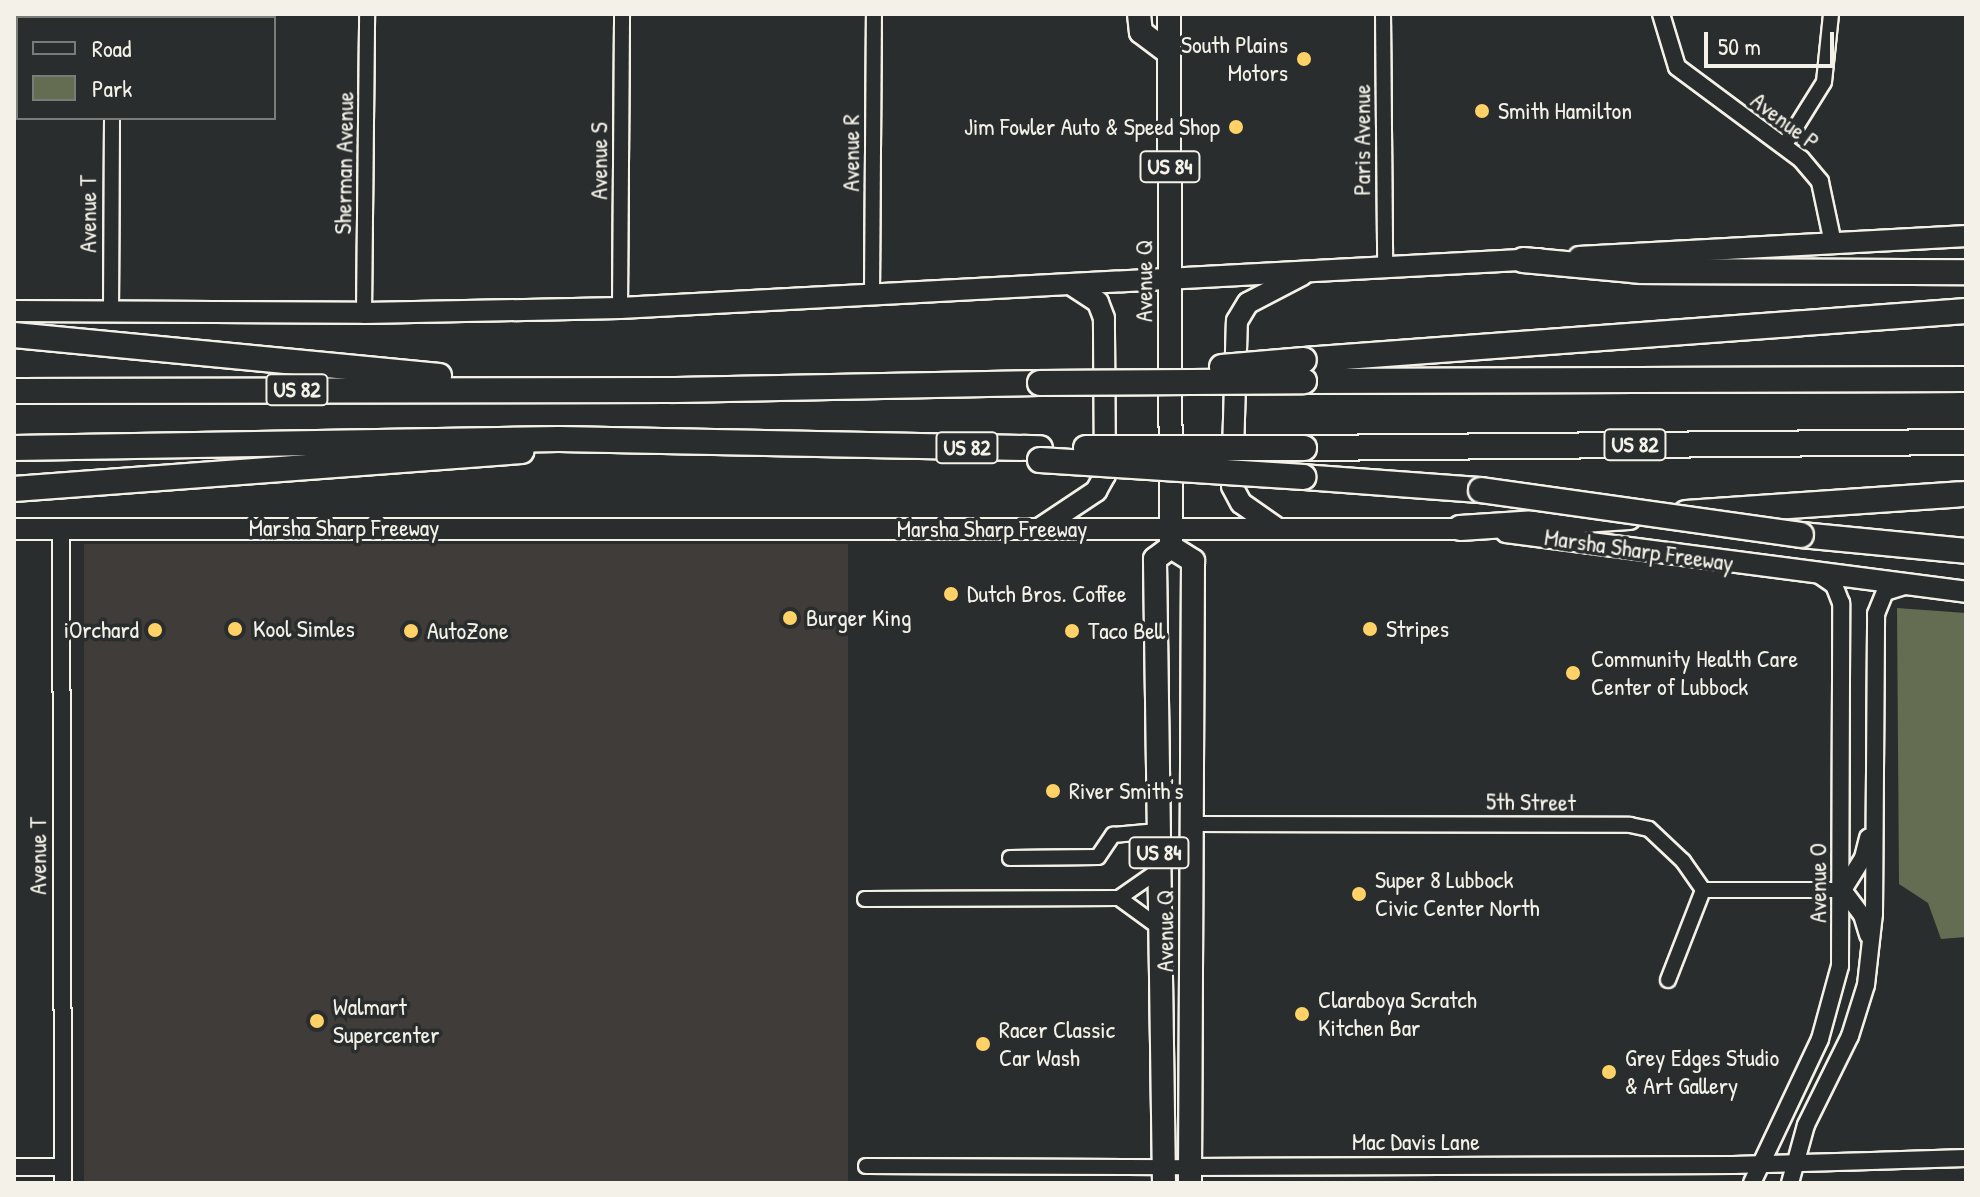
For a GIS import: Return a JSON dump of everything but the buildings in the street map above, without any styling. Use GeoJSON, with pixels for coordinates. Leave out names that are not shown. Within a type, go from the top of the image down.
{"type":"FeatureCollection","features":[{"type":"Feature","properties":{"kind":"highway"},"geometry":{"type":"LineString","coordinates":[[1139,14],[1141,32],[1169,53]]}},
{"type":"Feature","properties":{"kind":"highway","name":"Avenue Q"},"geometry":{"type":"LineString","coordinates":[[1164,1175],[1155,559],[1170,538],[1169,14]]}},
{"type":"Feature","properties":{"kind":"highway"},"geometry":{"type":"LineString","coordinates":[[1523,260],[1642,271],[1966,272]]}},
{"type":"Feature","properties":{"kind":"highway"},"geometry":{"type":"LineString","coordinates":[[1304,371],[1966,311]]}},
{"type":"Feature","properties":{"kind":"highway"},"geometry":{"type":"LineString","coordinates":[[14,335],[580,390]]}},
{"type":"Feature","properties":{"kind":"highway","name":"US 82"},"geometry":{"type":"LineString","coordinates":[[14,391],[580,390],[1040,383],[1304,371],[1966,379]]}},
{"type":"Feature","properties":{"kind":"highway"},"geometry":{"type":"LineString","coordinates":[[14,489],[509,456],[559,439]]}},
{"type":"Feature","properties":{"kind":"highway","name":"US 82"},"geometry":{"type":"LineString","coordinates":[[14,448],[559,439],[1040,454],[1304,448],[1966,442]]}},
{"type":"Feature","properties":{"kind":"highway"},"geometry":{"type":"LineString","coordinates":[[1040,454],[1481,490],[1801,535],[1966,551]]}},
{"type":"Feature","properties":{"kind":"highway"},"geometry":{"type":"LineString","coordinates":[[1460,528],[1966,494]]}},
{"type":"Feature","properties":{"kind":"highway","name":"Avenue Q"},"geometry":{"type":"LineString","coordinates":[[1170,538],[1193,561],[1190,1175]]}},
{"type":"Feature","properties":{"kind":"main road"},"geometry":{"type":"LineString","coordinates":[[14,311],[364,313],[620,308],[872,293],[1171,281],[1385,265],[1966,236]]}},
{"type":"Feature","properties":{"kind":"main road"},"geometry":{"type":"LineString","coordinates":[[1278,529],[1241,503],[1232,486],[1237,321],[1248,303],[1309,271]]}},
{"type":"Feature","properties":{"kind":"main road"},"geometry":{"type":"LineString","coordinates":[[1039,529],[1096,491],[1105,475],[1104,318],[1098,302],[1070,285]]}},
{"type":"Feature","properties":{"kind":"main road","name":"Marsha Sharp Freeway"},"geometry":{"type":"LineString","coordinates":[[14,529],[1039,529],[1170,538],[1278,529],[1460,528],[1966,592]]}},
{"type":"Feature","properties":{"kind":"street","name":"Sherman Avenue"},"geometry":{"type":"LineString","coordinates":[[364,313],[367,14]]}},
{"type":"Feature","properties":{"kind":"street","name":"Avenue S"},"geometry":{"type":"LineString","coordinates":[[620,308],[622,14]]}},
{"type":"Feature","properties":{"kind":"street","name":"Avenue R"},"geometry":{"type":"LineString","coordinates":[[872,293],[874,14]]}},
{"type":"Feature","properties":{"kind":"street","name":"Paris Avenue"},"geometry":{"type":"LineString","coordinates":[[1383,14],[1385,265]]}},
{"type":"Feature","properties":{"kind":"street","name":"Avenue P"},"geometry":{"type":"LineString","coordinates":[[1661,14],[1677,67],[1784,146],[1820,182],[1833,243]]}},
{"type":"Feature","properties":{"kind":"street"},"geometry":{"type":"LineString","coordinates":[[1784,146],[1824,82],[1831,14]]}},
{"type":"Feature","properties":{"kind":"street","name":"Avenue T"},"geometry":{"type":"LineString","coordinates":[[111,311],[112,120]]}},
{"type":"Feature","properties":{"kind":"street","name":"Avenue T"},"geometry":{"type":"LineString","coordinates":[[61,529],[63,1175]]}},
{"type":"Feature","properties":{"kind":"street","name":"Avenue O"},"geometry":{"type":"LineString","coordinates":[[1752,1183],[1757,1164],[1812,1057],[1829,1012],[1840,966],[1843,890],[1841,603],[1834,585],[1819,575]]}},
{"type":"Feature","properties":{"kind":"street"},"geometry":{"type":"LineString","coordinates":[[1790,1183],[1792,1160],[1850,1036],[1871,952],[1876,614],[1885,592],[1905,586]]}},
{"type":"Feature","properties":{"kind":"street"},"geometry":{"type":"LineString","coordinates":[[1843,890],[1863,858],[1875,797]]}},
{"type":"Feature","properties":{"kind":"street","name":"5th Street"},"geometry":{"type":"LineString","coordinates":[[1191,824],[1630,825],[1649,829],[1683,861],[1703,890]]}},
{"type":"Feature","properties":{"kind":"street"},"geometry":{"type":"LineString","coordinates":[[1010,858],[1098,857],[1113,835],[1158,831]]}},
{"type":"Feature","properties":{"kind":"street"},"geometry":{"type":"LineString","coordinates":[[865,899],[1119,898],[1159,870]]}},
{"type":"Feature","properties":{"kind":"street"},"geometry":{"type":"LineString","coordinates":[[1668,980],[1703,890],[1843,890]]}},
{"type":"Feature","properties":{"kind":"street"},"geometry":{"type":"LineString","coordinates":[[1843,890],[1862,915],[1871,952]]}},
{"type":"Feature","properties":{"kind":"street"},"geometry":{"type":"LineString","coordinates":[[1119,898],[1160,928]]}},
{"type":"Feature","properties":{"kind":"street","name":"Mac Davis Lane"},"geometry":{"type":"LineString","coordinates":[[866,1166],[1190,1175],[1966,1158]]}},
{"type":"Feature","properties":{"kind":"street"},"geometry":{"type":"LineString","coordinates":[[14,1167],[63,1175]]}},
{"type":"Feature","properties":{"kind":"shaded area"},"geometry":{"type":"Polygon","coordinates":[[[84,544],[848,544],[848,1183],[84,1183],[84,544]]]}},
{"type":"Feature","properties":{"kind":"green space"},"geometry":{"type":"Polygon","coordinates":[[[1897,608],[1966,613],[1966,937],[1941,939],[1928,903],[1899,884],[1897,608]]]}},
{"type":"Feature","properties":{"kind":"place","name":"South Plains Motors"},"geometry":{"type":"Point","coordinates":[1304,59]}},
{"type":"Feature","properties":{"kind":"place","name":"Smith Hamilton"},"geometry":{"type":"Point","coordinates":[1482,111]}},
{"type":"Feature","properties":{"kind":"place","name":"Jim Fowler Auto & Speed Shop"},"geometry":{"type":"Point","coordinates":[1236,127]}},
{"type":"Feature","properties":{"kind":"place","name":"Dutch Bros. Coffee"},"geometry":{"type":"Point","coordinates":[951,594]}},
{"type":"Feature","properties":{"kind":"place","name":"Burger King"},"geometry":{"type":"Point","coordinates":[790,618]}},
{"type":"Feature","properties":{"kind":"place","name":"Kool Simles"},"geometry":{"type":"Point","coordinates":[235,629]}},
{"type":"Feature","properties":{"kind":"place","name":"Stripes"},"geometry":{"type":"Point","coordinates":[1370,629]}},
{"type":"Feature","properties":{"kind":"place","name":"iOrchard"},"geometry":{"type":"Point","coordinates":[155,630]}},
{"type":"Feature","properties":{"kind":"place","name":"AutoZone"},"geometry":{"type":"Point","coordinates":[411,631]}},
{"type":"Feature","properties":{"kind":"place","name":"Taco Bell"},"geometry":{"type":"Point","coordinates":[1072,631]}},
{"type":"Feature","properties":{"kind":"place","name":"Community Health Care Center of Lubbock"},"geometry":{"type":"Point","coordinates":[1573,673]}},
{"type":"Feature","properties":{"kind":"place","name":"River Smith's"},"geometry":{"type":"Point","coordinates":[1053,791]}},
{"type":"Feature","properties":{"kind":"place","name":"Super 8 Lubbock Civic Center North"},"geometry":{"type":"Point","coordinates":[1359,894]}},
{"type":"Feature","properties":{"kind":"place","name":"Claraboya Scratch Kitchen Bar"},"geometry":{"type":"Point","coordinates":[1302,1014]}},
{"type":"Feature","properties":{"kind":"place","name":"Walmart Supercenter"},"geometry":{"type":"Point","coordinates":[317,1021]}},
{"type":"Feature","properties":{"kind":"place","name":"Racer Classic Car Wash"},"geometry":{"type":"Point","coordinates":[983,1044]}},
{"type":"Feature","properties":{"kind":"place","name":"Grey Edges Studio & Art Gallery"},"geometry":{"type":"Point","coordinates":[1609,1072]}}]}
